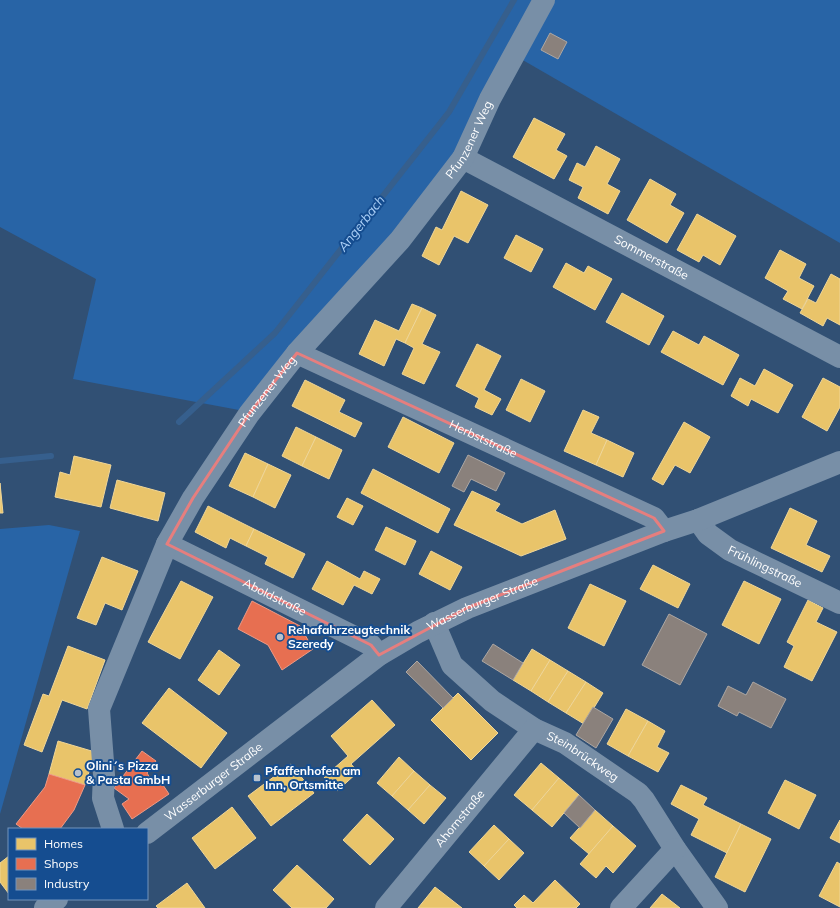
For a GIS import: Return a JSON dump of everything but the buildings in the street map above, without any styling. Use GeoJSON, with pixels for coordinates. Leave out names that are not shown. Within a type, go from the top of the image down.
{"type":"FeatureCollection","features":[{"type":"Feature","properties":{"kind":"street","name":"Pfunzener Weg"},"geometry":{"type":"LineString","coordinates":[[113,828],[103,798],[104,775],[99,709],[167,544],[193,498],[249,414],[297,354],[400,240],[463,158],[490,99],[544,0]]}},
{"type":"Feature","properties":{"kind":"street","name":"Sommerstraße"},"geometry":{"type":"LineString","coordinates":[[463,158],[840,357]]}},
{"type":"Feature","properties":{"kind":"street","name":"Herbststraße"},"geometry":{"type":"LineString","coordinates":[[297,354],[654,518],[664,531]]}},
{"type":"Feature","properties":{"kind":"street","name":"Wasserburger Straße"},"geometry":{"type":"LineString","coordinates":[[148,832],[380,655],[434,623],[467,608],[664,531],[698,520],[840,462]]}},
{"type":"Feature","properties":{"kind":"street","name":"Frühlingstraße"},"geometry":{"type":"LineString","coordinates":[[698,520],[708,534],[730,550],[840,603]]}},
{"type":"Feature","properties":{"kind":"street","name":"Aboldstraße"},"geometry":{"type":"LineString","coordinates":[[167,544],[371,645],[380,655]]}},
{"type":"Feature","properties":{"kind":"street","name":"Steinbrückweg"},"geometry":{"type":"LineString","coordinates":[[434,623],[452,665],[492,701],[534,729],[565,743],[638,793],[675,849],[717,908]]}},
{"type":"Feature","properties":{"kind":"street","name":"Ahornstraße"},"geometry":{"type":"LineString","coordinates":[[386,908],[534,729]]}},
{"type":"Feature","properties":{"kind":"street"},"geometry":{"type":"LineString","coordinates":[[621,908],[675,849]]}},
{"type":"Feature","properties":{"kind":"street"},"geometry":{"type":"LineString","coordinates":[[45,908],[56,900]]}},
{"type":"Feature","properties":{"kind":"highlighted area"},"geometry":{"type":"Polygon","coordinates":[[[297,353],[654,518],[664,531],[467,608],[379,655],[371,645],[167,544],[193,498],[249,414],[297,353]]]}},
{"type":"Feature","properties":{"kind":"shaded area"},"geometry":{"type":"Polygon","coordinates":[[[0,0],[535,0],[454,153],[398,228],[239,410],[73,379],[96,279],[0,227],[0,0]]]}},
{"type":"Feature","properties":{"kind":"shaded area"},"geometry":{"type":"Polygon","coordinates":[[[551,0],[840,0],[840,243],[521,59],[551,0]]]}},
{"type":"Feature","properties":{"kind":"shaded area"},"geometry":{"type":"Polygon","coordinates":[[[49,525],[80,531],[0,814],[0,529],[49,525]]]}},
{"type":"Feature","properties":{"kind":"waterway","name":"Angerbach"},"geometry":{"type":"LineString","coordinates":[[179,422],[275,333],[449,112],[514,0]]}},
{"type":"Feature","properties":{"kind":"waterway","name":"Angerbach"},"geometry":{"type":"LineString","coordinates":[[0,461],[51,456]]}},
{"type":"Feature","properties":{"kind":"place","name":"Rehafahrzeugtechnik Szeredy"},"geometry":{"type":"Point","coordinates":[280,637]}},
{"type":"Feature","properties":{"kind":"place","name":"Olini´s Pizza & Pasta GmbH"},"geometry":{"type":"Point","coordinates":[78,773]}},
{"type":"Feature","properties":{"kind":"place","name":"Pfaffenhofen am Inn, Ortsmitte"},"geometry":{"type":"Point","coordinates":[257,778]}}]}
